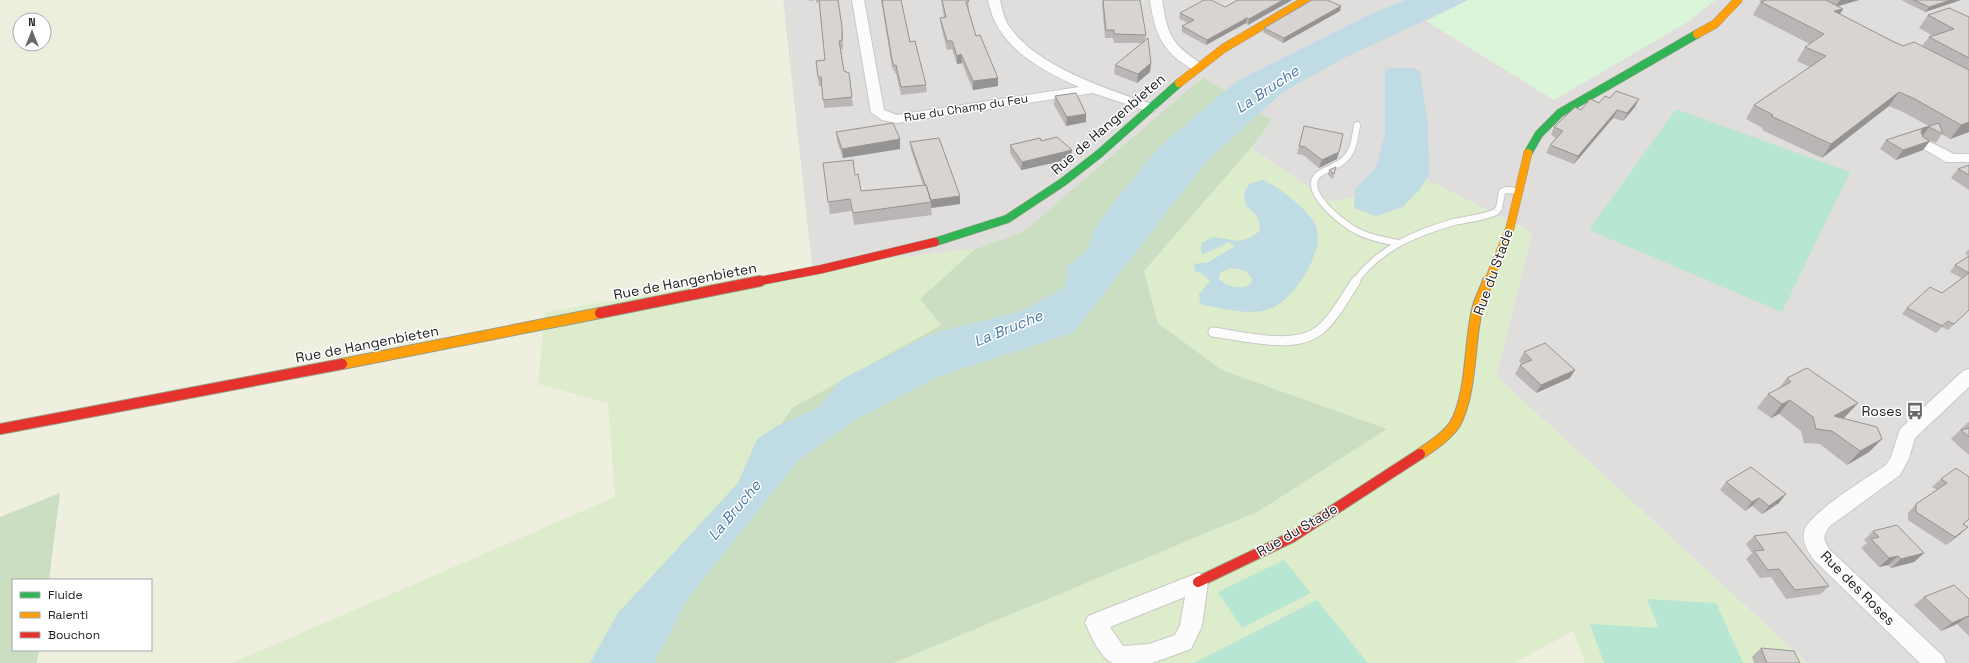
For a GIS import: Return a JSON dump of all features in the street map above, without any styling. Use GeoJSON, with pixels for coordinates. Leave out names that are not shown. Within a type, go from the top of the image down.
{"type":"FeatureCollection","features":[{"type":"Feature","properties":{"kind":"street","name":"Rue du Champ du Feu"},"geometry":{"type":"LineString","coordinates":[[858,0],[878,112],[887,117],[898,119],[1097,88]]}},
{"type":"Feature","properties":{"kind":"street"},"geometry":{"type":"LineString","coordinates":[[994,0],[999,19],[1004,28],[1038,61],[1063,74],[1150,108]]}},
{"type":"Feature","properties":{"kind":"street"},"geometry":{"type":"LineString","coordinates":[[1156,0],[1160,25],[1172,49],[1180,56],[1198,66]]}},
{"type":"Feature","properties":{"kind":"street","name":"Rue de Hangenbieten"},"geometry":{"type":"LineString","coordinates":[[0,429],[254,381],[814,270],[950,238],[1007,219],[1063,182],[1099,154],[1198,66],[1241,37],[1306,0]]}},
{"type":"Feature","properties":{"kind":"street","name":"Rue du Stade"},"geometry":{"type":"LineString","coordinates":[[1198,582],[1191,626],[1183,642],[1140,659],[1128,660],[1117,655],[1096,623],[1198,582],[1292,537],[1374,484],[1447,433],[1460,414],[1477,309],[1510,228],[1527,155],[1532,144],[1539,134],[1560,113],[1715,24],[1738,0]]}},
{"type":"Feature","properties":{"kind":"street"},"geometry":{"type":"LineString","coordinates":[[1922,142],[1951,159],[1969,158]]}},
{"type":"Feature","properties":{"kind":"street","name":"Rue des Roses"},"geometry":{"type":"LineString","coordinates":[[1934,663],[1822,556],[1814,543],[1814,531],[1823,520],[1893,470],[1900,458],[1907,434],[1969,376]]}},
{"type":"Feature","properties":{"kind":"lane"},"geometry":{"type":"LineString","coordinates":[[1357,125],[1350,157],[1343,163],[1321,172],[1315,178],[1314,186],[1317,195],[1329,210],[1344,223],[1371,236],[1398,243]]}},
{"type":"Feature","properties":{"kind":"lane"},"geometry":{"type":"LineString","coordinates":[[1212,332],[1280,340],[1296,340],[1309,337],[1320,330],[1335,313],[1360,274],[1375,258],[1398,243],[1453,223],[1496,212],[1499,208],[1502,192],[1506,190],[1518,191]]}},
{"type":"Feature","properties":{"kind":"shaded area"},"geometry":{"type":"Polygon","coordinates":[[[783,0],[1969,0],[1969,663],[1807,663],[1496,376],[1532,232],[1427,180],[1330,202],[1251,148],[1272,120],[1203,77],[1023,232],[975,249],[812,267],[783,0]]]}},
{"type":"Feature","properties":{"kind":"green space"},"geometry":{"type":"Polygon","coordinates":[[[0,0],[783,0],[812,267],[608,403],[615,497],[232,663],[37,663],[39,651],[152,651],[152,579],[49,579],[60,493],[0,517],[0,0]]]}},
{"type":"Feature","properties":{"kind":"green space"},"geometry":{"type":"Polygon","coordinates":[[[1468,0],[1715,0],[1691,20],[1554,100],[1426,21],[1468,0]]]}},
{"type":"Feature","properties":{"kind":"green space"},"geometry":{"type":"Polygon","coordinates":[[[1203,77],[1272,120],[1251,148],[1144,271],[1158,323],[1222,370],[1387,429],[1259,511],[894,663],[620,663],[792,408],[941,325],[920,299],[975,249],[1023,232],[1203,77]]]}},
{"type":"Feature","properties":{"kind":"green space"},"geometry":{"type":"Polygon","coordinates":[[[1676,109],[1850,172],[1782,312],[1589,230],[1676,109]]]}},
{"type":"Feature","properties":{"kind":"green space"},"geometry":{"type":"Polygon","coordinates":[[[1251,148],[1330,202],[1427,180],[1532,232],[1496,376],[1807,663],[1585,663],[1573,631],[1514,663],[894,663],[1259,511],[1387,429],[1222,370],[1158,323],[1144,271],[1251,148]]]}},
{"type":"Feature","properties":{"kind":"green space"},"geometry":{"type":"Polygon","coordinates":[[[975,249],[921,299],[941,325],[792,408],[620,663],[232,663],[615,497],[608,403],[538,384],[545,312],[812,267],[975,249]]]}},
{"type":"Feature","properties":{"kind":"green space"},"geometry":{"type":"Polygon","coordinates":[[[60,493],[49,579],[12,579],[12,651],[39,651],[37,663],[0,663],[0,517],[60,493]]]}},
{"type":"Feature","properties":{"kind":"green space"},"geometry":{"type":"Polygon","coordinates":[[[1284,560],[1311,593],[1242,628],[1218,592],[1284,560]]]}},
{"type":"Feature","properties":{"kind":"green space"},"geometry":{"type":"Polygon","coordinates":[[[1647,599],[1716,603],[1743,663],[1604,663],[1590,624],[1659,628],[1647,599]]]}},
{"type":"Feature","properties":{"kind":"green space"},"geometry":{"type":"Polygon","coordinates":[[[1317,600],[1368,663],[1194,663],[1317,600]]]}},
{"type":"Feature","properties":{"kind":"green space"},"geometry":{"type":"Polygon","coordinates":[[[1573,631],[1585,663],[1514,663],[1573,631]]]}},
{"type":"Feature","properties":{"kind":"water","name":"La Bruche"},"geometry":{"type":"Polygon","coordinates":[[[1406,0],[1468,0],[1344,58],[1283,92],[1207,161],[1073,333],[937,377],[857,419],[799,460],[689,597],[654,663],[590,663],[618,613],[738,483],[757,439],[777,426],[818,408],[842,379],[929,335],[1019,312],[1065,287],[1067,266],[1088,249],[1093,232],[1109,208],[1160,146],[1237,81],[1375,12],[1406,0]]]}},
{"type":"Feature","properties":{"kind":"water"},"geometry":{"type":"Polygon","coordinates":[[[1389,68],[1411,68],[1420,71],[1428,126],[1429,174],[1421,188],[1403,207],[1376,216],[1354,208],[1355,190],[1377,166],[1385,132],[1385,70],[1389,68]]]}},
{"type":"Feature","properties":{"kind":"water"},"geometry":{"type":"Polygon","coordinates":[[[1263,180],[1276,187],[1305,210],[1314,222],[1317,232],[1317,245],[1313,258],[1307,271],[1290,294],[1272,308],[1263,311],[1245,312],[1200,304],[1199,294],[1210,281],[1204,275],[1195,271],[1194,264],[1209,262],[1235,246],[1229,242],[1202,255],[1201,243],[1214,237],[1238,241],[1250,238],[1260,231],[1257,216],[1246,206],[1244,193],[1249,184],[1263,180]],[[1231,268],[1220,273],[1219,279],[1234,287],[1246,287],[1250,285],[1252,279],[1244,270],[1231,268]]]}},
{"type":"Feature","properties":{"kind":"building"},"geometry":{"type":"Polygon","coordinates":[[[819,0],[838,0],[842,27],[842,40],[839,41],[844,71],[849,73],[852,97],[823,100],[821,77],[818,77],[816,61],[825,60],[819,0]]]}},
{"type":"Feature","properties":{"kind":"building"},"geometry":{"type":"Polygon","coordinates":[[[882,0],[901,0],[910,42],[915,41],[926,85],[901,87],[896,65],[894,66],[892,60],[882,0]]]}},
{"type":"Feature","properties":{"kind":"building"},"geometry":{"type":"Polygon","coordinates":[[[942,0],[969,1],[966,2],[976,36],[980,35],[998,78],[973,81],[961,54],[957,56],[952,41],[947,41],[940,18],[946,17],[942,0]]]}},
{"type":"Feature","properties":{"kind":"building"},"geometry":{"type":"Polygon","coordinates":[[[1103,0],[1140,0],[1146,35],[1114,34],[1114,30],[1106,30],[1103,0]]]}},
{"type":"Feature","properties":{"kind":"building"},"geometry":{"type":"Polygon","coordinates":[[[1204,0],[1211,0],[1225,7],[1238,0],[1283,0],[1207,40],[1182,26],[1194,20],[1180,13],[1204,0]]]}},
{"type":"Feature","properties":{"kind":"building"},"geometry":{"type":"Polygon","coordinates":[[[1312,0],[1327,0],[1341,6],[1284,38],[1264,28],[1312,0]]]}},
{"type":"Feature","properties":{"kind":"building"},"geometry":{"type":"Polygon","coordinates":[[[1766,0],[1826,0],[1843,9],[1834,11],[1890,40],[1903,46],[1914,42],[1969,70],[1969,122],[1961,125],[1915,99],[1899,92],[1831,144],[1771,116],[1773,115],[1754,105],[1826,56],[1805,47],[1824,34],[1761,2],[1766,0]]]}},
{"type":"Feature","properties":{"kind":"building"},"geometry":{"type":"Polygon","coordinates":[[[1914,0],[1951,0],[1929,7],[1914,0]]]}},
{"type":"Feature","properties":{"kind":"building"},"geometry":{"type":"Polygon","coordinates":[[[1949,8],[1969,17],[1969,58],[1929,37],[1954,29],[1928,15],[1949,8]]]}},
{"type":"Feature","properties":{"kind":"building"},"geometry":{"type":"Polygon","coordinates":[[[1148,38],[1151,63],[1138,74],[1115,65],[1148,38]]]}},
{"type":"Feature","properties":{"kind":"building"},"geometry":{"type":"Polygon","coordinates":[[[1616,91],[1639,99],[1627,113],[1617,110],[1578,156],[1550,145],[1563,131],[1554,127],[1575,107],[1581,110],[1590,99],[1599,103],[1605,96],[1610,98],[1616,91]]]}},
{"type":"Feature","properties":{"kind":"building"},"geometry":{"type":"Polygon","coordinates":[[[1076,93],[1086,114],[1067,117],[1055,96],[1076,93]]]}},
{"type":"Feature","properties":{"kind":"building"},"geometry":{"type":"Polygon","coordinates":[[[893,123],[900,139],[842,149],[836,132],[893,123]]]}},
{"type":"Feature","properties":{"kind":"building"},"geometry":{"type":"Polygon","coordinates":[[[1939,123],[1943,134],[1929,127],[1924,128],[1939,123]]]}},
{"type":"Feature","properties":{"kind":"building"},"geometry":{"type":"Polygon","coordinates":[[[1304,126],[1343,134],[1339,152],[1322,160],[1305,147],[1299,146],[1304,126]]]}},
{"type":"Feature","properties":{"kind":"building"},"geometry":{"type":"Polygon","coordinates":[[[1923,128],[1921,132],[1923,137],[1930,141],[1903,150],[1886,140],[1923,128]]]}},
{"type":"Feature","properties":{"kind":"building"},"geometry":{"type":"Polygon","coordinates":[[[1057,137],[1072,150],[1022,162],[1010,145],[1040,138],[1041,141],[1057,137]]]}},
{"type":"Feature","properties":{"kind":"building"},"geometry":{"type":"Polygon","coordinates":[[[939,138],[960,196],[931,200],[910,142],[939,138]]]}},
{"type":"Feature","properties":{"kind":"building"},"geometry":{"type":"Polygon","coordinates":[[[853,160],[855,175],[858,174],[861,191],[926,185],[931,202],[853,213],[850,199],[828,202],[823,163],[853,160]]]}},
{"type":"Feature","properties":{"kind":"building"},"geometry":{"type":"Polygon","coordinates":[[[1969,165],[1969,175],[1958,169],[1969,165]]]}},
{"type":"Feature","properties":{"kind":"building"},"geometry":{"type":"Polygon","coordinates":[[[1336,167],[1334,174],[1329,170],[1336,167]]]}},
{"type":"Feature","properties":{"kind":"building"},"geometry":{"type":"Polygon","coordinates":[[[1969,256],[1969,273],[1955,265],[1969,256]]]}},
{"type":"Feature","properties":{"kind":"building"},"geometry":{"type":"Polygon","coordinates":[[[1969,273],[1969,310],[1954,324],[1948,321],[1942,326],[1907,308],[1930,287],[1942,293],[1969,273]]]}},
{"type":"Feature","properties":{"kind":"building"},"geometry":{"type":"Polygon","coordinates":[[[1545,343],[1575,370],[1541,385],[1520,365],[1532,360],[1524,352],[1545,343]]]}},
{"type":"Feature","properties":{"kind":"building"},"geometry":{"type":"Polygon","coordinates":[[[1807,368],[1858,403],[1834,416],[1877,427],[1882,439],[1860,451],[1832,431],[1816,429],[1813,417],[1790,400],[1782,404],[1768,394],[1791,382],[1787,378],[1807,368]]]}},
{"type":"Feature","properties":{"kind":"building"},"geometry":{"type":"Polygon","coordinates":[[[1969,428],[1969,437],[1961,430],[1969,428]]]}},
{"type":"Feature","properties":{"kind":"building"},"geometry":{"type":"Polygon","coordinates":[[[1751,467],[1786,494],[1769,506],[1759,498],[1752,502],[1726,482],[1751,467]]]}},
{"type":"Feature","properties":{"kind":"building"},"geometry":{"type":"Polygon","coordinates":[[[1956,468],[1969,477],[1969,519],[1963,524],[1968,527],[1955,537],[1916,512],[1916,504],[1947,483],[1941,479],[1956,468]]]}},
{"type":"Feature","properties":{"kind":"building"},"geometry":{"type":"Polygon","coordinates":[[[1897,525],[1924,553],[1901,559],[1898,556],[1889,558],[1871,539],[1879,537],[1873,531],[1897,525]]]}},
{"type":"Feature","properties":{"kind":"building"},"geometry":{"type":"Polygon","coordinates":[[[1786,532],[1829,586],[1795,590],[1779,569],[1768,570],[1754,551],[1764,550],[1754,536],[1786,532]]]}},
{"type":"Feature","properties":{"kind":"building"},"geometry":{"type":"Polygon","coordinates":[[[1954,585],[1969,599],[1969,617],[1968,616],[1952,623],[1924,597],[1954,585]]]}},
{"type":"Feature","properties":{"kind":"building"},"geometry":{"type":"Polygon","coordinates":[[[1761,648],[1794,651],[1800,663],[1767,663],[1761,648]]]}},
{"type":"Feature","properties":{"kind":"traffic: fast"},"geometry":{"type":"LineString","coordinates":[[1528,153],[1539,134],[1560,113],[1697,34]]}},
{"type":"Feature","properties":{"kind":"traffic: fast"},"geometry":{"type":"LineString","coordinates":[[935,242],[1007,219],[1063,182],[1099,154],[1179,83]]}},
{"type":"Feature","properties":{"kind":"traffic: slow"},"geometry":{"type":"LineString","coordinates":[[1179,83],[1224,48],[1306,0]]}},
{"type":"Feature","properties":{"kind":"traffic: slow"},"geometry":{"type":"LineString","coordinates":[[1697,34],[1715,24],[1738,0]]}},
{"type":"Feature","properties":{"kind":"traffic: slow"},"geometry":{"type":"LineString","coordinates":[[1420,454],[1438,441],[1454,425],[1459,414],[1464,396],[1477,309],[1510,228],[1528,153]]}},
{"type":"Feature","properties":{"kind":"traffic: slow"},"geometry":{"type":"LineString","coordinates":[[342,364],[600,313]]}},
{"type":"Feature","properties":{"kind":"traffic: jam"},"geometry":{"type":"LineString","coordinates":[[600,313],[822,269],[935,242]]}},
{"type":"Feature","properties":{"kind":"traffic: jam"},"geometry":{"type":"LineString","coordinates":[[0,429],[342,364]]}},
{"type":"Feature","properties":{"kind":"traffic: jam"},"geometry":{"type":"LineString","coordinates":[[1198,582],[1292,537],[1420,454]]}},
{"type":"Feature","properties":{"kind":"place","name":"Roses"},"geometry":{"type":"Point","coordinates":[1915,411]}}]}
